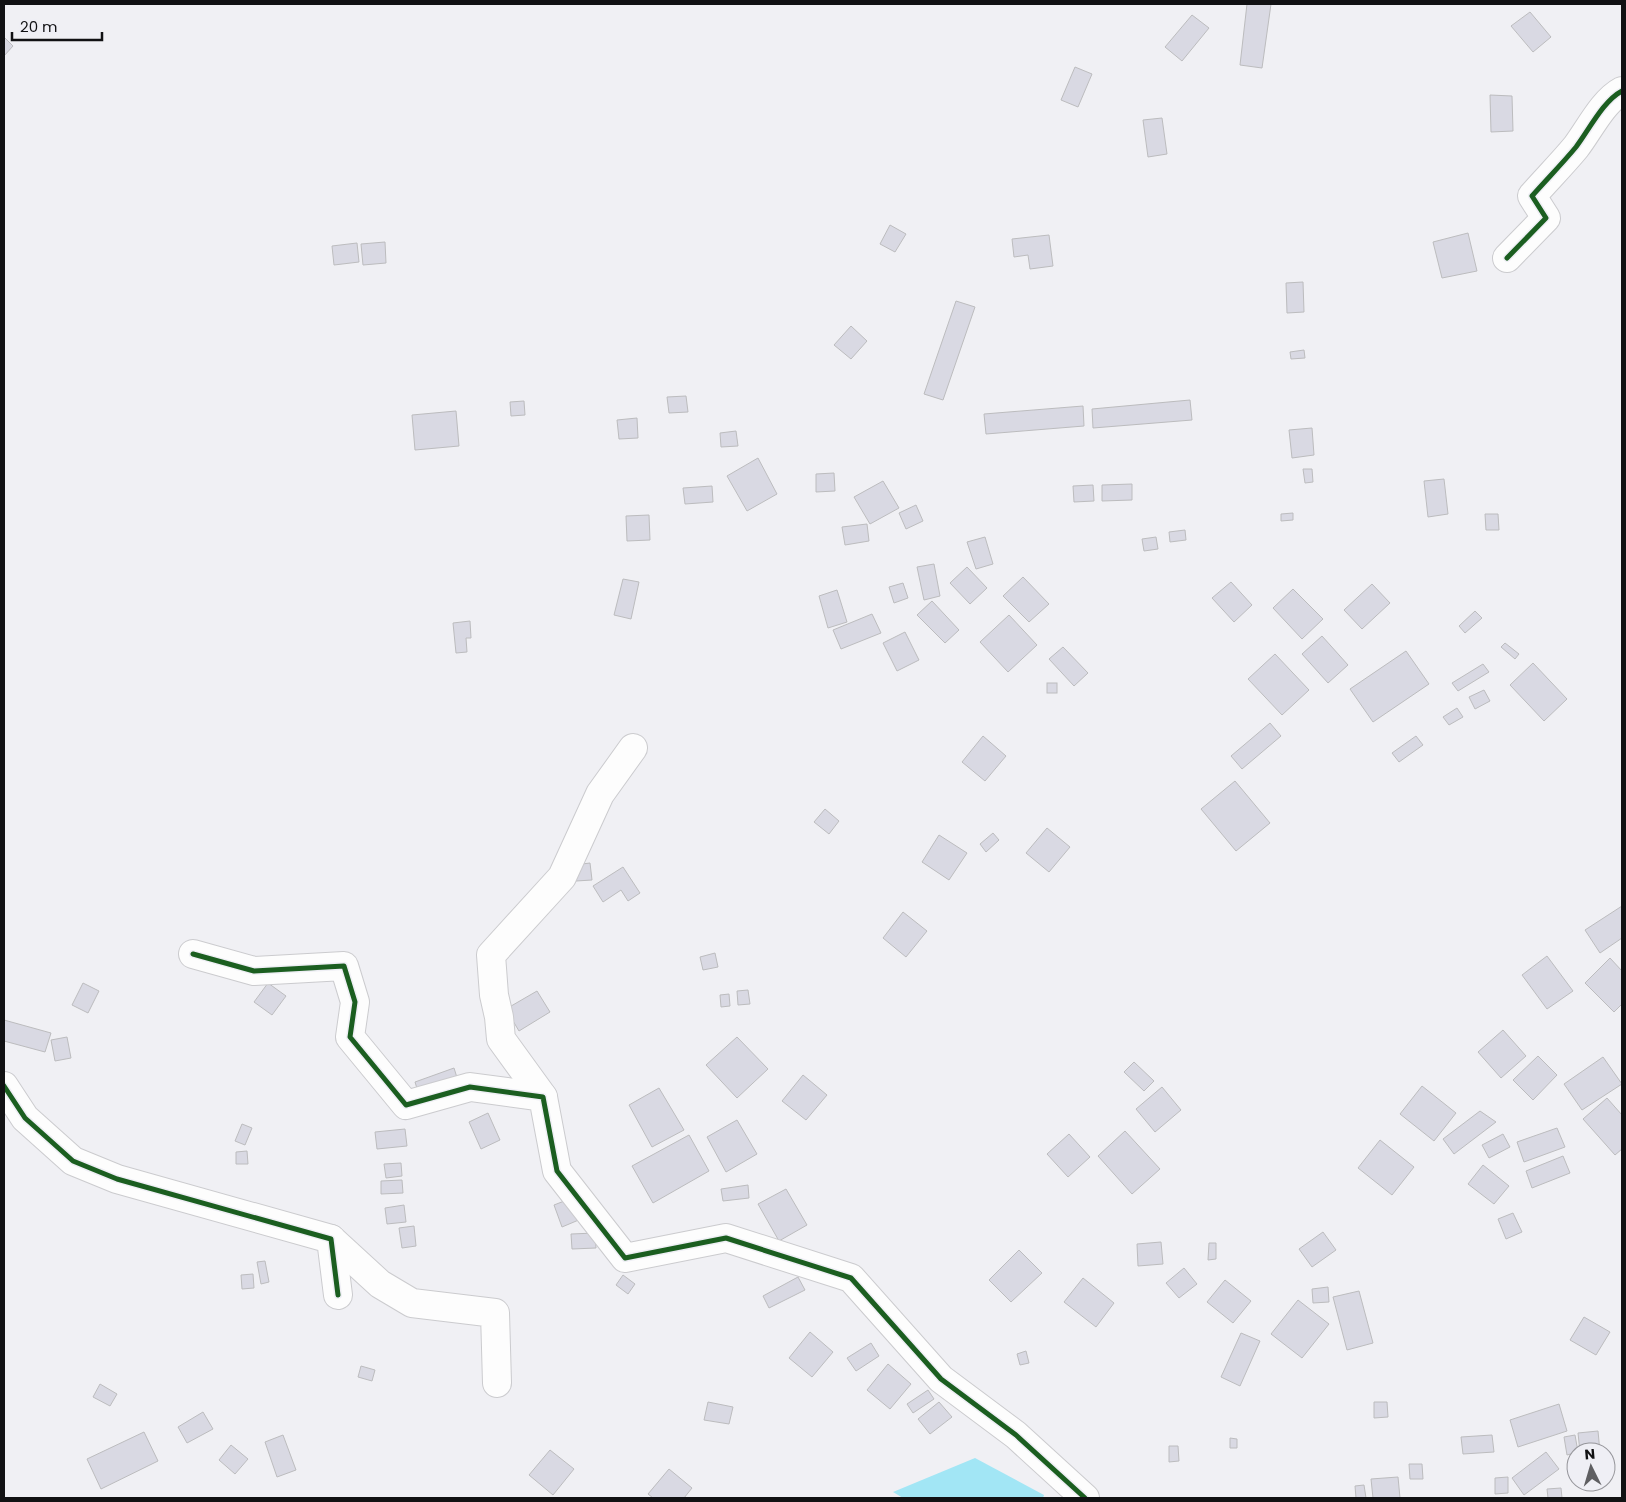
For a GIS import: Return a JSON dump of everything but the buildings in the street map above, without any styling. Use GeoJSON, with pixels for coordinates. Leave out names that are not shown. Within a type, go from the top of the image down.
{"type":"FeatureCollection","features":[{"type":"Feature","properties":{"kind":"street"},"geometry":{"type":"LineString","coordinates":[[1507,258],[1546,218],[1532,196],[1575,148],[1616,94],[1622,92]]}},
{"type":"Feature","properties":{"kind":"street"},"geometry":{"type":"LineString","coordinates":[[633,748],[600,794],[562,877],[491,955],[494,995],[501,1039],[544,1097],[557,1171],[625,1258],[726,1238],[851,1278],[941,1379],[1016,1435],[1085,1498]]}},
{"type":"Feature","properties":{"kind":"street"},"geometry":{"type":"LineString","coordinates":[[193,954],[254,971],[344,966],[355,1002],[350,1037],[406,1105],[470,1087],[544,1097]]}},
{"type":"Feature","properties":{"kind":"street"},"geometry":{"type":"LineString","coordinates":[[4,1086],[25,1118],[73,1161],[117,1179],[331,1239],[380,1284],[412,1303],[495,1313],[498,1383]]}},
{"type":"Feature","properties":{"kind":"street"},"geometry":{"type":"LineString","coordinates":[[331,1239],[338,1295]]}},
{"type":"Feature","properties":{"kind":"water"},"geometry":{"type":"Polygon","coordinates":[[[975,1458],[1044,1495],[1043,1498],[903,1498],[893,1492],[975,1458]]]}},
{"type":"Feature","properties":{"kind":"cycle path"},"geometry":{"type":"LineString","coordinates":[[1507,258],[1546,218],[1532,196],[1576,147],[1603,109],[1622,91]]}},
{"type":"Feature","properties":{"kind":"cycle path"},"geometry":{"type":"LineString","coordinates":[[193,954],[254,971],[344,966],[355,1002],[350,1037],[406,1105],[470,1087],[543,1097],[557,1171],[625,1258],[726,1238],[851,1278],[941,1379],[1016,1435],[1085,1498]]}},
{"type":"Feature","properties":{"kind":"cycle path"},"geometry":{"type":"LineString","coordinates":[[4,1086],[25,1118],[73,1161],[117,1179],[331,1239],[338,1295]]}}]}
